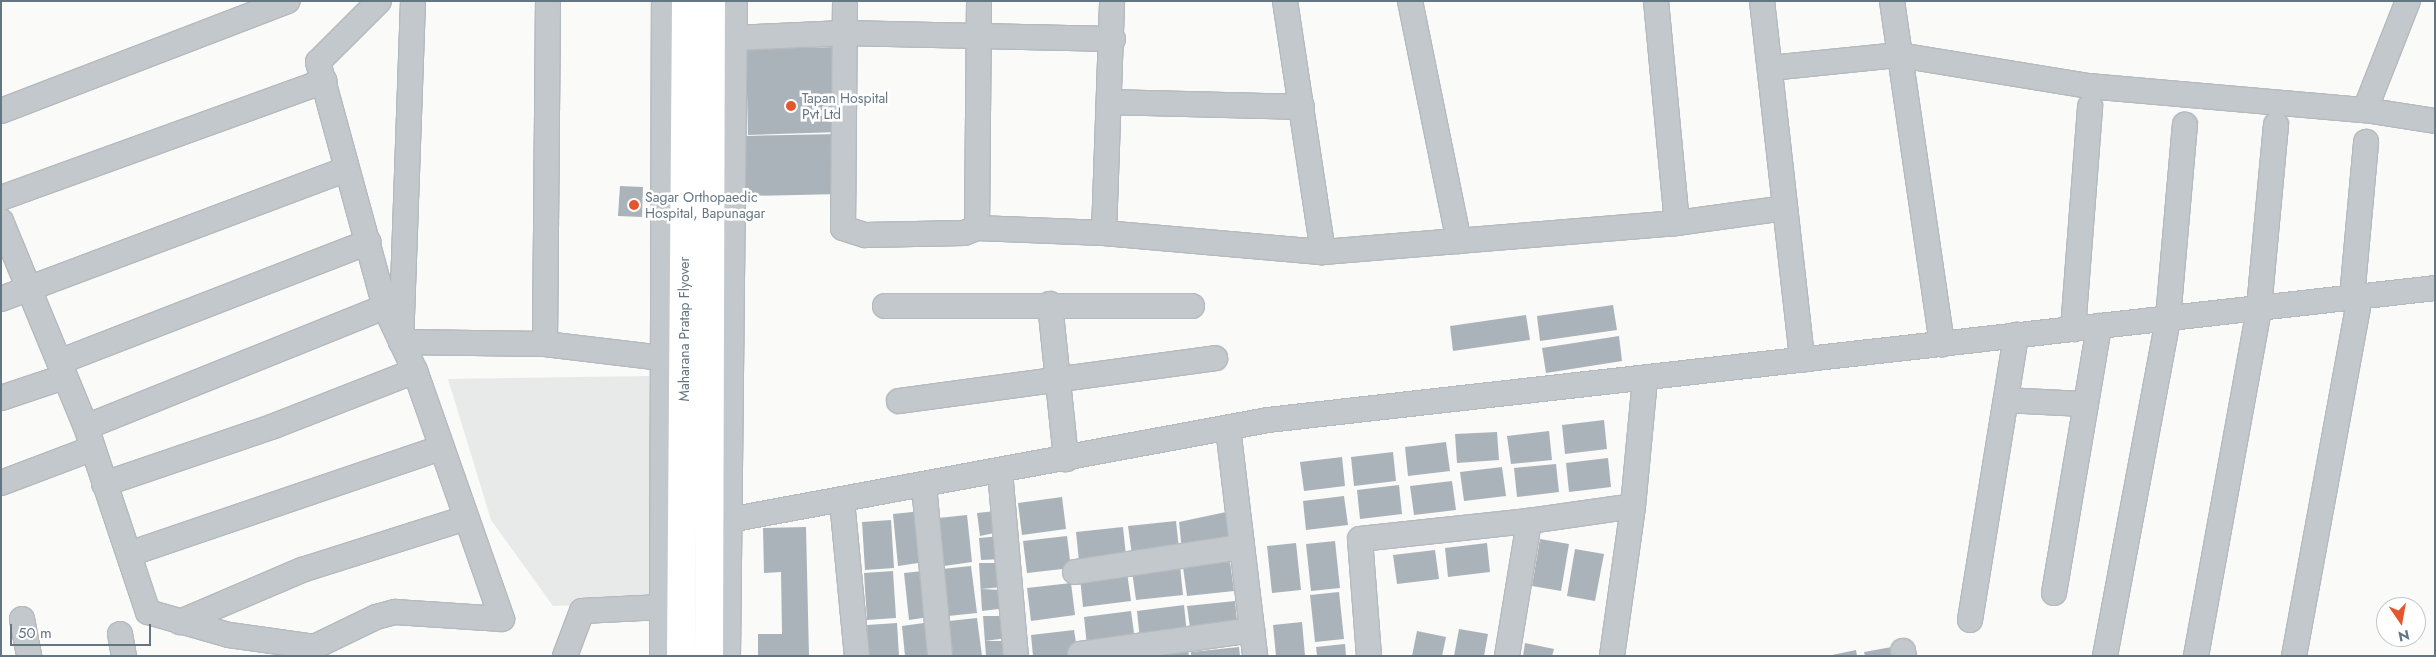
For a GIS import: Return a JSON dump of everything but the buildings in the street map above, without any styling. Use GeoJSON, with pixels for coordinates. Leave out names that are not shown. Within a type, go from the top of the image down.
{"type":"FeatureCollection","features":[{"type":"Feature","properties":{"kind":"main road","name":"Maharana Pratap Flyover"},"geometry":{"type":"LineString","coordinates":[[681,656],[686,1]]}},
{"type":"Feature","properties":{"kind":"main road","name":"Maharana Pratap Flyover"},"geometry":{"type":"LineString","coordinates":[[709,656],[711,1]]}},
{"type":"Feature","properties":{"kind":"street"},"geometry":{"type":"LineString","coordinates":[[1,111],[288,1]]}},
{"type":"Feature","properties":{"kind":"street"},"geometry":{"type":"LineString","coordinates":[[1,221],[86,427],[91,449],[148,612],[229,635],[314,647],[376,617],[395,612],[502,619],[440,448],[415,371],[385,307],[369,242],[346,169],[318,62],[379,1]]}},
{"type":"Feature","properties":{"kind":"street"},"geometry":{"type":"LineString","coordinates":[[401,342],[413,1]]}},
{"type":"Feature","properties":{"kind":"street"},"geometry":{"type":"LineString","coordinates":[[545,344],[548,1]]}},
{"type":"Feature","properties":{"kind":"street"},"geometry":{"type":"LineString","coordinates":[[662,656],[664,1]]}},
{"type":"Feature","properties":{"kind":"street"},"geometry":{"type":"LineString","coordinates":[[728,656],[735,1]]}},
{"type":"Feature","properties":{"kind":"street"},"geometry":{"type":"LineString","coordinates":[[845,1],[843,228],[865,235],[964,233],[977,228],[1104,233],[1323,252],[1677,223],[1785,208]]}},
{"type":"Feature","properties":{"kind":"street"},"geometry":{"type":"LineString","coordinates":[[977,228],[980,1]]}},
{"type":"Feature","properties":{"kind":"street"},"geometry":{"type":"LineString","coordinates":[[1104,233],[1113,39],[1112,1]]}},
{"type":"Feature","properties":{"kind":"street"},"geometry":{"type":"LineString","coordinates":[[1285,1],[1323,252]]}},
{"type":"Feature","properties":{"kind":"street"},"geometry":{"type":"LineString","coordinates":[[1410,1],[1459,241]]}},
{"type":"Feature","properties":{"kind":"street"},"geometry":{"type":"LineString","coordinates":[[1656,1],[1677,223]]}},
{"type":"Feature","properties":{"kind":"street"},"geometry":{"type":"LineString","coordinates":[[1762,1],[1802,360]]}},
{"type":"Feature","properties":{"kind":"street"},"geometry":{"type":"LineString","coordinates":[[1892,1],[1942,344]]}},
{"type":"Feature","properties":{"kind":"street"},"geometry":{"type":"LineString","coordinates":[[2365,110],[2408,1]]}},
{"type":"Feature","properties":{"kind":"street"},"geometry":{"type":"LineString","coordinates":[[734,38],[844,33],[1113,39]]}},
{"type":"Feature","properties":{"kind":"street"},"geometry":{"type":"LineString","coordinates":[[1770,68],[1899,55],[2088,86],[2365,110],[2435,121]]}},
{"type":"Feature","properties":{"kind":"street"},"geometry":{"type":"LineString","coordinates":[[1,198],[324,81]]}},
{"type":"Feature","properties":{"kind":"street"},"geometry":{"type":"LineString","coordinates":[[1110,102],[1302,108]]}},
{"type":"Feature","properties":{"kind":"street"},"geometry":{"type":"LineString","coordinates":[[2073,329],[2090,107]]}},
{"type":"Feature","properties":{"kind":"street"},"geometry":{"type":"LineString","coordinates":[[2105,656],[2168,318],[2185,125]]}},
{"type":"Feature","properties":{"kind":"street"},"geometry":{"type":"LineString","coordinates":[[2196,656],[2259,308],[2276,126]]}},
{"type":"Feature","properties":{"kind":"street"},"geometry":{"type":"LineString","coordinates":[[2294,656],[2356,297],[2366,142]]}},
{"type":"Feature","properties":{"kind":"street"},"geometry":{"type":"LineString","coordinates":[[1,299],[346,169]]}},
{"type":"Feature","properties":{"kind":"street"},"geometry":{"type":"LineString","coordinates":[[1,398],[61,370],[369,242]]}},
{"type":"Feature","properties":{"kind":"street"},"geometry":{"type":"LineString","coordinates":[[729,520],[924,486],[1268,420],[2435,288]]}},
{"type":"Feature","properties":{"kind":"street"},"geometry":{"type":"LineString","coordinates":[[885,306],[1050,304],[1192,306]]}},
{"type":"Feature","properties":{"kind":"street"},"geometry":{"type":"LineString","coordinates":[[1050,304],[1066,459]]}},
{"type":"Feature","properties":{"kind":"street"},"geometry":{"type":"LineString","coordinates":[[86,427],[385,307]]}},
{"type":"Feature","properties":{"kind":"street"},"geometry":{"type":"LineString","coordinates":[[2054,593],[2099,326]]}},
{"type":"Feature","properties":{"kind":"street"},"geometry":{"type":"LineString","coordinates":[[1970,620],[2016,336]]}},
{"type":"Feature","properties":{"kind":"street"},"geometry":{"type":"LineString","coordinates":[[401,342],[545,344],[662,358]]}},
{"type":"Feature","properties":{"kind":"street"},"geometry":{"type":"LineString","coordinates":[[899,401],[1215,358]]}},
{"type":"Feature","properties":{"kind":"street"},"geometry":{"type":"LineString","coordinates":[[104,484],[274,426],[415,371]]}},
{"type":"Feature","properties":{"kind":"street"},"geometry":{"type":"LineString","coordinates":[[1612,656],[1633,506],[1645,378]]}},
{"type":"Feature","properties":{"kind":"street"},"geometry":{"type":"LineString","coordinates":[[2006,400],[2086,404]]}},
{"type":"Feature","properties":{"kind":"street"},"geometry":{"type":"LineString","coordinates":[[1228,428],[1240,547],[1254,656]]}},
{"type":"Feature","properties":{"kind":"street"},"geometry":{"type":"LineString","coordinates":[[129,554],[440,448]]}},
{"type":"Feature","properties":{"kind":"street"},"geometry":{"type":"LineString","coordinates":[[1,483],[91,449]]}},
{"type":"Feature","properties":{"kind":"street"},"geometry":{"type":"LineString","coordinates":[[1000,471],[1016,656]]}},
{"type":"Feature","properties":{"kind":"street"},"geometry":{"type":"LineString","coordinates":[[924,486],[940,656]]}},
{"type":"Feature","properties":{"kind":"street"},"geometry":{"type":"LineString","coordinates":[[842,501],[856,656]]}},
{"type":"Feature","properties":{"kind":"street"},"geometry":{"type":"LineString","coordinates":[[1369,656],[1360,539],[1529,521],[1633,506]]}},
{"type":"Feature","properties":{"kind":"street"},"geometry":{"type":"LineString","coordinates":[[180,622],[302,570],[466,518]]}},
{"type":"Feature","properties":{"kind":"street"},"geometry":{"type":"LineString","coordinates":[[1507,656],[1529,521]]}},
{"type":"Feature","properties":{"kind":"street"},"geometry":{"type":"LineString","coordinates":[[1075,572],[1240,547]]}},
{"type":"Feature","properties":{"kind":"street"},"geometry":{"type":"LineString","coordinates":[[565,656],[582,611],[662,607]]}},
{"type":"Feature","properties":{"kind":"street"},"geometry":{"type":"LineString","coordinates":[[22,618],[30,656]]}},
{"type":"Feature","properties":{"kind":"street"},"geometry":{"type":"LineString","coordinates":[[1080,654],[1252,630]]}},
{"type":"Feature","properties":{"kind":"shaded area"},"geometry":{"type":"Polygon","coordinates":[[[649,376],[652,603],[553,606],[491,520],[448,379],[649,376]]]}},
{"type":"Feature","properties":{"kind":"place","name":"Tapan Hospital Pvt Ltd"},"geometry":{"type":"Point","coordinates":[791,106]}},
{"type":"Feature","properties":{"kind":"place","name":"Sagar Orthopaedic Hospital, Bapunagar"},"geometry":{"type":"Point","coordinates":[634,205]}}]}
